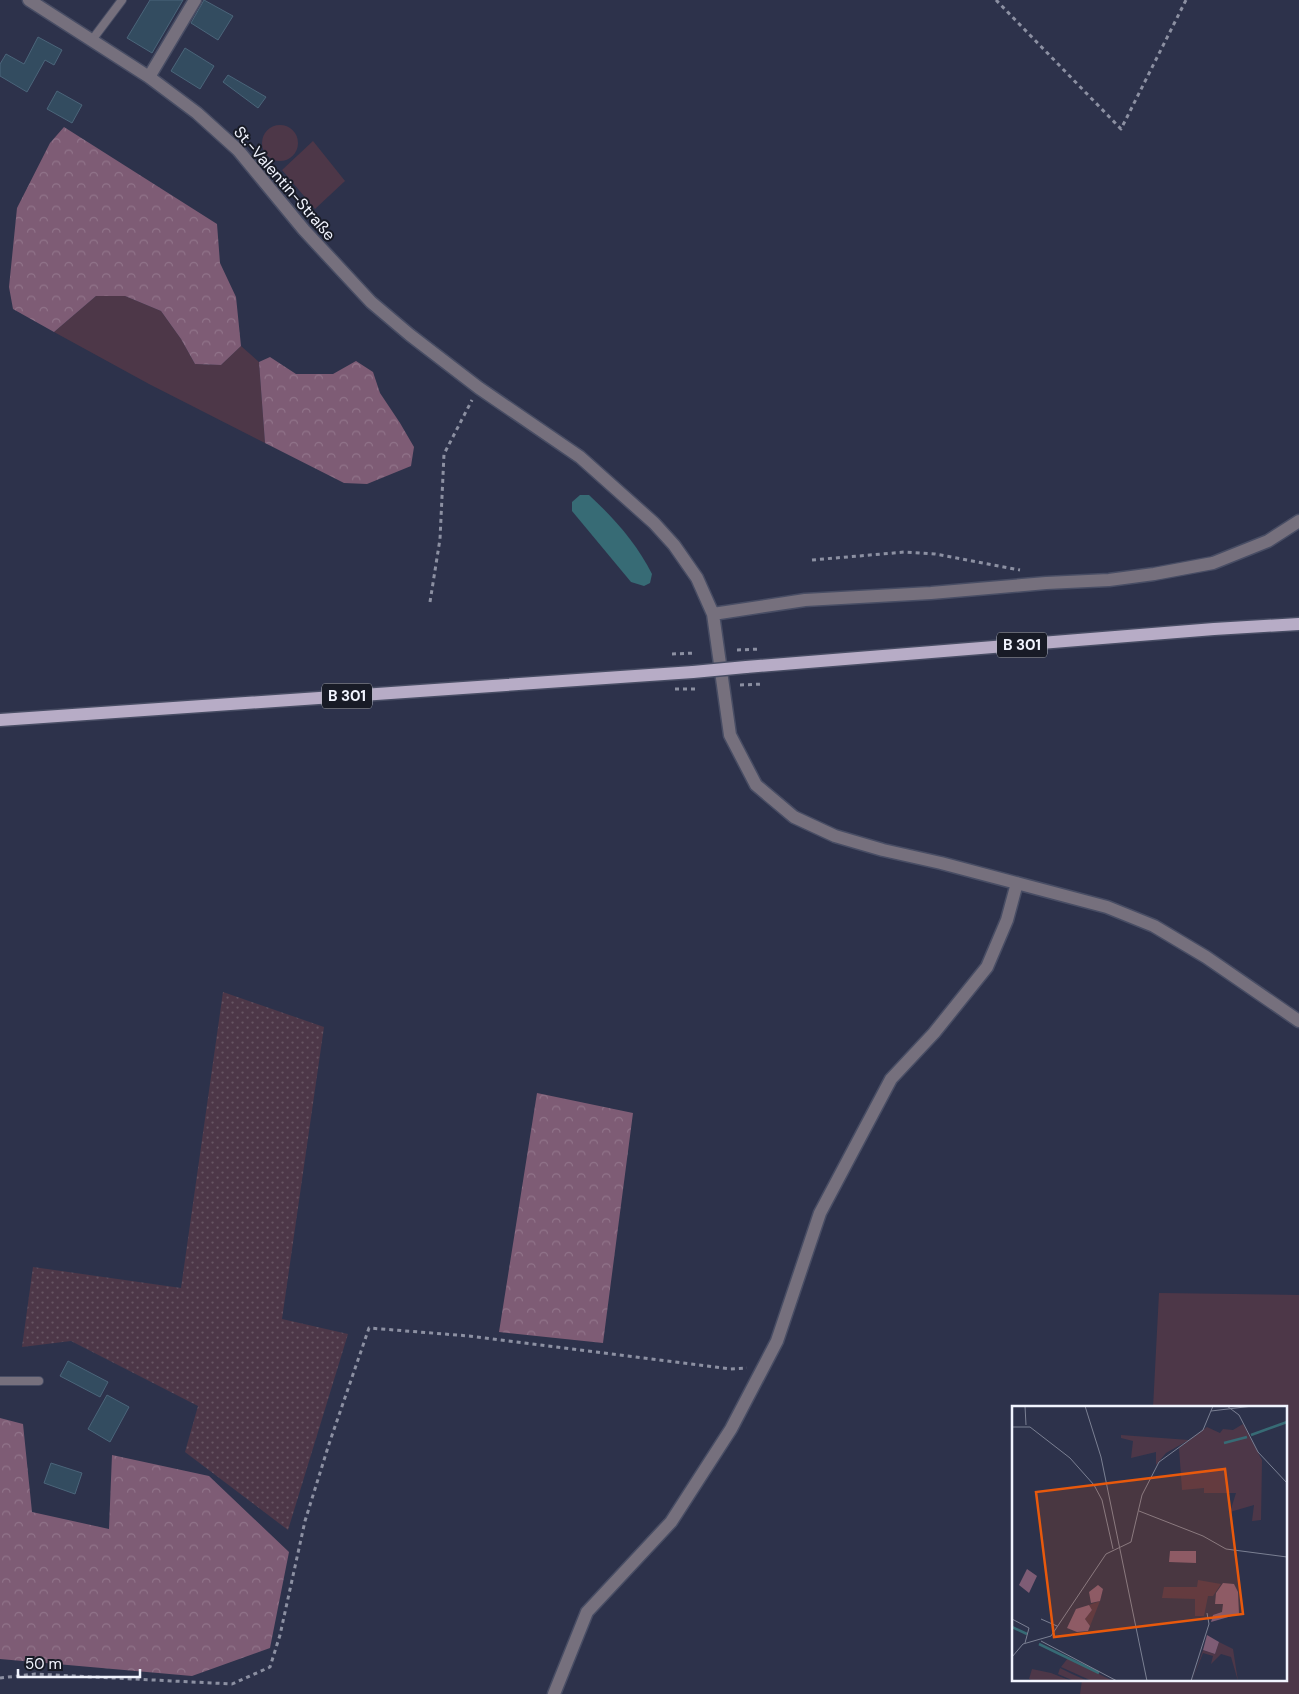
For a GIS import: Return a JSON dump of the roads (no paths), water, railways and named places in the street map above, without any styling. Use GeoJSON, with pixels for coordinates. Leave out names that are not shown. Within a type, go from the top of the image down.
{"type":"FeatureCollection","features":[{"type":"Feature","properties":{"kind":"main road","name":"B 301"},"geometry":{"type":"LineString","coordinates":[[0,720],[693,672],[1214,629],[1299,624]]}},
{"type":"Feature","properties":{"kind":"street","name":"St.-Valentin-Straße"},"geometry":{"type":"LineString","coordinates":[[29,0],[149,77],[197,114],[238,150],[304,230],[349,280],[384,314],[479,388],[580,457],[654,523],[674,545],[697,578],[713,614],[730,736],[756,785],[794,817],[835,836],[883,850],[941,863],[1107,907],[1154,926],[1206,958],[1299,1021]]}},
{"type":"Feature","properties":{"kind":"street"},"geometry":{"type":"LineString","coordinates":[[149,77],[195,0]]}},
{"type":"Feature","properties":{"kind":"street"},"geometry":{"type":"LineString","coordinates":[[713,614],[805,600],[1109,580],[1154,574],[1213,563],[1268,541],[1299,521]]}},
{"type":"Feature","properties":{"kind":"street"},"geometry":{"type":"LineString","coordinates":[[554,1694],[587,1612],[672,1522],[731,1429],[776,1341],[817,1222],[825,1205],[892,1079],[934,1033],[987,967],[1007,920],[1017,883]]}},
{"type":"Feature","properties":{"kind":"lane"},"geometry":{"type":"LineString","coordinates":[[92,40],[122,0]]}},
{"type":"Feature","properties":{"kind":"lane"},"geometry":{"type":"LineString","coordinates":[[0,1381],[39,1381]]}}]}
